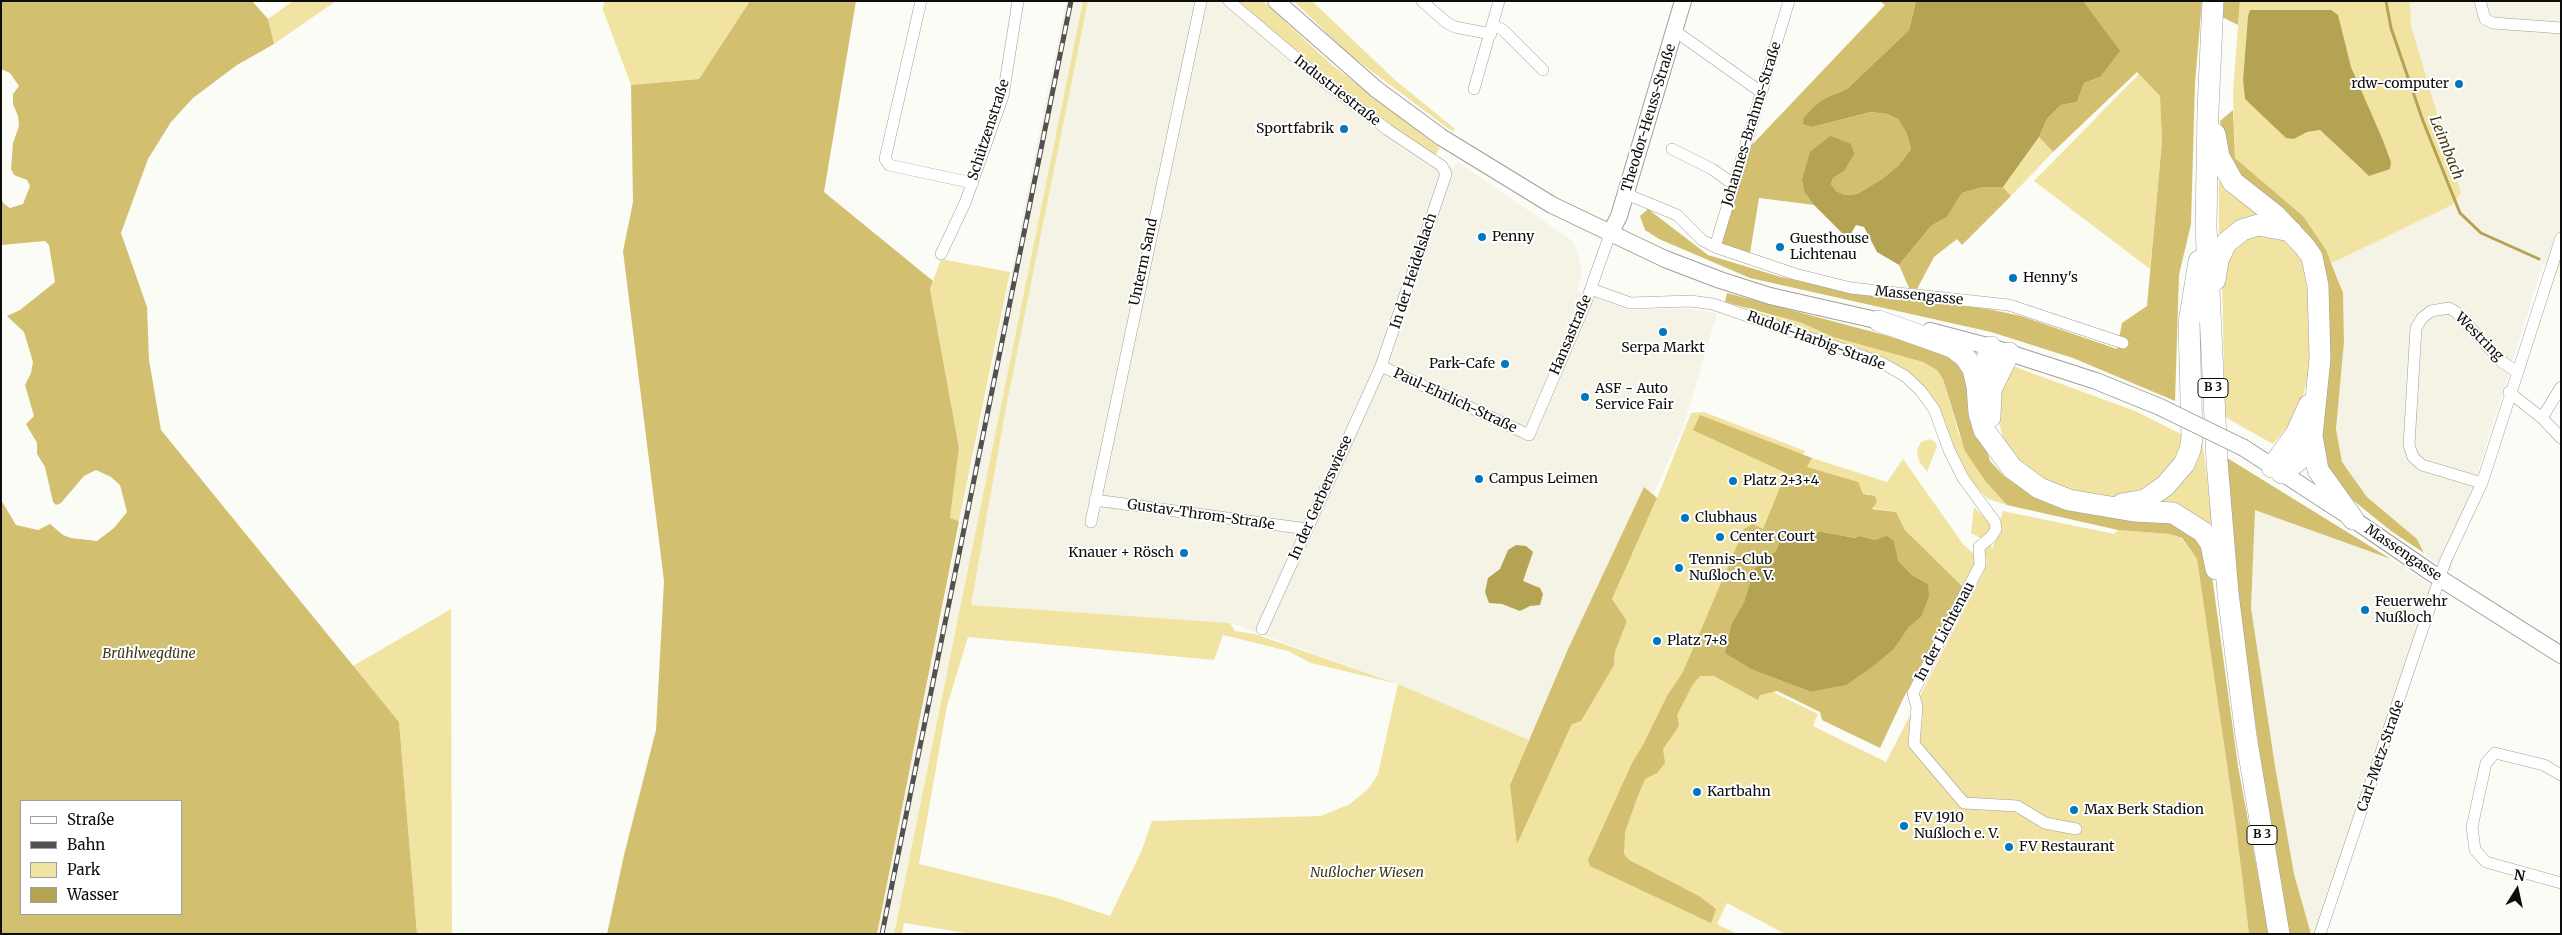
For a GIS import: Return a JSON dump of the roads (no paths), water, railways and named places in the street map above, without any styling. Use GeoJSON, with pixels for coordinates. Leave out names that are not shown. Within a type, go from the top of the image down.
{"type":"FeatureCollection","features":[{"type":"Feature","properties":{"kind":"highway","name":"B 3"},"geometry":{"type":"LineString","coordinates":[[2213,1],[2208,110],[2206,226],[2217,461],[2228,592],[2246,736],[2279,934]]}},
{"type":"Feature","properties":{"kind":"highway"},"geometry":{"type":"LineString","coordinates":[[2208,110],[2219,157],[2233,182],[2275,215],[2312,257],[2318,286],[2320,359],[2312,436],[2318,470],[2353,519]]}},
{"type":"Feature","properties":{"kind":"highway"},"geometry":{"type":"LineString","coordinates":[[2209,314],[2218,260],[2226,243],[2242,230],[2258,225],[2291,232]]}},
{"type":"Feature","properties":{"kind":"highway"},"geometry":{"type":"LineString","coordinates":[[2098,506],[2144,500],[2175,477],[2190,450],[2192,432],[2189,323],[2195,278],[2206,226]]}},
{"type":"Feature","properties":{"kind":"highway"},"geometry":{"type":"LineString","coordinates":[[1879,321],[1952,348],[1965,356],[1973,369],[1984,430],[2012,468],[2039,488],[2069,500],[2098,506],[2173,514],[2192,523],[2203,532],[2211,544],[2217,573],[2228,592]]}},
{"type":"Feature","properties":{"kind":"highway"},"geometry":{"type":"LineString","coordinates":[[1994,444],[1989,402],[2000,350]]}},
{"type":"Feature","properties":{"kind":"highway"},"geometry":{"type":"LineString","coordinates":[[1977,386],[2000,350]]}},
{"type":"Feature","properties":{"kind":"highway"},"geometry":{"type":"LineString","coordinates":[[2277,470],[2302,422],[2316,389]]}},
{"type":"Feature","properties":{"kind":"highway"},"geometry":{"type":"LineString","coordinates":[[2277,470],[2299,460],[2312,436]]}},
{"type":"Feature","properties":{"kind":"main road"},"geometry":{"type":"LineString","coordinates":[[1276,1],[1376,89],[1441,137],[1520,186],[1610,234],[1720,280],[1770,296],[1879,321],[1947,334],[2000,350]]}},
{"type":"Feature","properties":{"kind":"main road","name":"Theodor-Heuss-Straße"},"geometry":{"type":"LineString","coordinates":[[1610,234],[1619,216],[1626,194],[1684,1]]}},
{"type":"Feature","properties":{"kind":"main road","name":"Massengasse"},"geometry":{"type":"LineString","coordinates":[[2000,350],[2096,380],[2160,407],[2244,448],[2353,519],[2440,579],[2561,655]]}},
{"type":"Feature","properties":{"kind":"street"},"geometry":{"type":"LineString","coordinates":[[921,1],[885,159],[889,165],[973,183]]}},
{"type":"Feature","properties":{"kind":"street","name":"Schützenstraße"},"geometry":{"type":"LineString","coordinates":[[941,254],[973,183],[1006,86],[1018,1]]}},
{"type":"Feature","properties":{"kind":"street","name":"Unterm Sand"},"geometry":{"type":"LineString","coordinates":[[1090,522],[1201,1]]}},
{"type":"Feature","properties":{"kind":"street","name":"Industriestraße"},"geometry":{"type":"LineString","coordinates":[[1229,1],[1327,84],[1388,130],[1442,166],[1445,176]]}},
{"type":"Feature","properties":{"kind":"street"},"geometry":{"type":"LineString","coordinates":[[1422,1],[1456,27],[1503,30],[1543,70]]}},
{"type":"Feature","properties":{"kind":"street"},"geometry":{"type":"LineString","coordinates":[[1474,89],[1499,1]]}},
{"type":"Feature","properties":{"kind":"street","name":"Johannes-Brahms-Straße"},"geometry":{"type":"LineString","coordinates":[[1715,247],[1789,1]]}},
{"type":"Feature","properties":{"kind":"street"},"geometry":{"type":"LineString","coordinates":[[2480,1],[2485,19],[2493,23],[2561,28]]}},
{"type":"Feature","properties":{"kind":"street"},"geometry":{"type":"LineString","coordinates":[[1675,31],[1762,92]]}},
{"type":"Feature","properties":{"kind":"street"},"geometry":{"type":"LineString","coordinates":[[1672,149],[1712,169],[1733,184]]}},
{"type":"Feature","properties":{"kind":"street","name":"In der Heidelslach"},"geometry":{"type":"LineString","coordinates":[[1381,366],[1445,176]]}},
{"type":"Feature","properties":{"kind":"street","name":"Massengasse"},"geometry":{"type":"LineString","coordinates":[[1626,194],[1678,215],[1702,240],[1715,247],[1795,274],[1848,288],[2009,305],[2123,343]]}},
{"type":"Feature","properties":{"kind":"street","name":"Hansastraße"},"geometry":{"type":"LineString","coordinates":[[1529,435],[1591,289],[1610,234]]}},
{"type":"Feature","properties":{"kind":"street"},"geometry":{"type":"LineString","coordinates":[[2516,371],[2561,238]]}},
{"type":"Feature","properties":{"kind":"street","name":"Rudolf-Harbig-Straße"},"geometry":{"type":"LineString","coordinates":[[1591,289],[1630,303],[1690,301],[1713,304],[1882,363],[1905,376],[1920,390],[1934,409]]}},
{"type":"Feature","properties":{"kind":"street","name":"Westring"},"geometry":{"type":"LineString","coordinates":[[2440,579],[2445,562],[2482,483],[2516,371],[2502,362],[2456,312],[2449,308],[2431,311],[2422,318],[2416,328],[2409,445],[2413,457],[2422,465],[2482,483]]}},
{"type":"Feature","properties":{"kind":"street","name":"Paul-Ehrlich-Straße"},"geometry":{"type":"LineString","coordinates":[[1381,366],[1529,435]]}},
{"type":"Feature","properties":{"kind":"street","name":"In der Gerberswiese"},"geometry":{"type":"LineString","coordinates":[[1262,629],[1381,366]]}},
{"type":"Feature","properties":{"kind":"street"},"geometry":{"type":"LineString","coordinates":[[2542,418],[2561,387]]}},
{"type":"Feature","properties":{"kind":"street"},"geometry":{"type":"LineString","coordinates":[[2510,392],[2542,418],[2561,438]]}},
{"type":"Feature","properties":{"kind":"street","name":"In der Lichtenau"},"geometry":{"type":"LineString","coordinates":[[1934,409],[1956,466],[1969,489],[1995,522],[1996,529],[1992,536],[1979,547],[1980,565],[1913,692],[1917,707],[1914,744],[1964,803],[2017,806],[2045,823],[2076,829]]}},
{"type":"Feature","properties":{"kind":"street","name":"Gustav-Throm-Straße"},"geometry":{"type":"LineString","coordinates":[[1095,500],[1307,529]]}},
{"type":"Feature","properties":{"kind":"street","name":"Carl-Metz-Straße"},"geometry":{"type":"LineString","coordinates":[[2320,934],[2440,579]]}},
{"type":"Feature","properties":{"kind":"street"},"geometry":{"type":"LineString","coordinates":[[2561,775],[2544,766],[2495,752],[2486,763],[2472,827],[2475,850],[2486,862],[2561,883]]}},
{"type":"Feature","properties":{"kind":"water"},"geometry":{"type":"Polygon","coordinates":[[[1916,1],[2083,1],[2120,51],[2100,77],[2084,83],[2077,102],[2061,105],[2047,119],[2039,137],[2003,187],[1983,187],[1962,193],[1947,217],[1931,226],[1899,265],[1877,252],[1864,227],[1856,225],[1848,239],[1814,205],[1804,192],[1802,180],[1810,152],[1830,136],[1851,144],[1854,154],[1844,171],[1833,178],[1831,184],[1836,191],[1845,195],[1857,194],[1882,179],[1898,166],[1911,149],[1906,132],[1898,119],[1887,114],[1871,112],[1812,127],[1803,124],[1804,117],[1815,106],[1825,98],[1847,89],[1909,30],[1916,1]]]}},
{"type":"Feature","properties":{"kind":"water"},"geometry":{"type":"Polygon","coordinates":[[[2250,10],[2331,10],[2338,15],[2351,67],[2382,138],[2391,162],[2390,169],[2369,176],[2320,130],[2307,132],[2294,139],[2286,138],[2245,99],[2243,80],[2250,10]]]}},
{"type":"Feature","properties":{"kind":"water"},"geometry":{"type":"Polygon","coordinates":[[[1823,532],[1855,538],[1861,536],[1875,540],[1887,536],[1894,541],[1898,561],[1912,575],[1928,584],[1929,596],[1921,617],[1909,627],[1894,649],[1875,665],[1846,685],[1811,692],[1753,670],[1725,653],[1732,623],[1744,602],[1754,569],[1776,551],[1783,536],[1823,532]]]}},
{"type":"Feature","properties":{"kind":"water"},"geometry":{"type":"Polygon","coordinates":[[[1516,545],[1526,546],[1533,552],[1523,581],[1540,588],[1543,594],[1540,605],[1530,606],[1520,611],[1502,604],[1489,603],[1485,592],[1488,578],[1500,569],[1508,550],[1516,545]]]}},
{"type":"Feature","properties":{"kind":"waterway","name":"Leimbach"},"geometry":{"type":"LineString","coordinates":[[2386,1],[2391,28],[2423,121],[2460,213],[2481,233],[2539,259]]}},
{"type":"Feature","properties":{"kind":"railway"},"geometry":{"type":"LineString","coordinates":[[882,934],[1071,1]]}},
{"type":"Feature","properties":{"kind":"place","name":"rdw-computer"},"geometry":{"type":"Point","coordinates":[2459,84]}},
{"type":"Feature","properties":{"kind":"place","name":"Sportfabrik"},"geometry":{"type":"Point","coordinates":[1344,129]}},
{"type":"Feature","properties":{"kind":"place","name":"Penny"},"geometry":{"type":"Point","coordinates":[1482,237]}},
{"type":"Feature","properties":{"kind":"place","name":"Guesthouse Lichtenau"},"geometry":{"type":"Point","coordinates":[1780,247]}},
{"type":"Feature","properties":{"kind":"place","name":"Henny's"},"geometry":{"type":"Point","coordinates":[2013,278]}},
{"type":"Feature","properties":{"kind":"place","name":"Serpa Markt"},"geometry":{"type":"Point","coordinates":[1663,332]}},
{"type":"Feature","properties":{"kind":"place","name":"Park-Cafe"},"geometry":{"type":"Point","coordinates":[1505,364]}},
{"type":"Feature","properties":{"kind":"place","name":"ASF - Auto Service Fair"},"geometry":{"type":"Point","coordinates":[1585,397]}},
{"type":"Feature","properties":{"kind":"place","name":"Campus Leimen"},"geometry":{"type":"Point","coordinates":[1479,479]}},
{"type":"Feature","properties":{"kind":"place","name":"Platz 2+3+4"},"geometry":{"type":"Point","coordinates":[1733,481]}},
{"type":"Feature","properties":{"kind":"place","name":"Clubhaus"},"geometry":{"type":"Point","coordinates":[1685,518]}},
{"type":"Feature","properties":{"kind":"place","name":"Center Court"},"geometry":{"type":"Point","coordinates":[1720,537]}},
{"type":"Feature","properties":{"kind":"place","name":"Knauer + Rösch"},"geometry":{"type":"Point","coordinates":[1184,553]}},
{"type":"Feature","properties":{"kind":"place","name":"Tennis-Club Nußloch e. V."},"geometry":{"type":"Point","coordinates":[1679,568]}},
{"type":"Feature","properties":{"kind":"place","name":"Feuerwehr Nußloch"},"geometry":{"type":"Point","coordinates":[2365,610]}},
{"type":"Feature","properties":{"kind":"place","name":"Platz 7+8"},"geometry":{"type":"Point","coordinates":[1657,641]}},
{"type":"Feature","properties":{"kind":"place","name":"Kartbahn"},"geometry":{"type":"Point","coordinates":[1697,792]}},
{"type":"Feature","properties":{"kind":"place","name":"Max Berk Stadion"},"geometry":{"type":"Point","coordinates":[2074,810]}},
{"type":"Feature","properties":{"kind":"place","name":"FV 1910 Nußloch e. V."},"geometry":{"type":"Point","coordinates":[1904,826]}},
{"type":"Feature","properties":{"kind":"place","name":"FV Restaurant"},"geometry":{"type":"Point","coordinates":[2009,847]}},
{"type":"Feature","properties":{"kind":"park label","name":"Brühlwegdüne"},"geometry":{"type":"Point","coordinates":[149,654]}},
{"type":"Feature","properties":{"kind":"park label","name":"Nußlocher Wiesen"},"geometry":{"type":"Point","coordinates":[1367,873]}}]}
